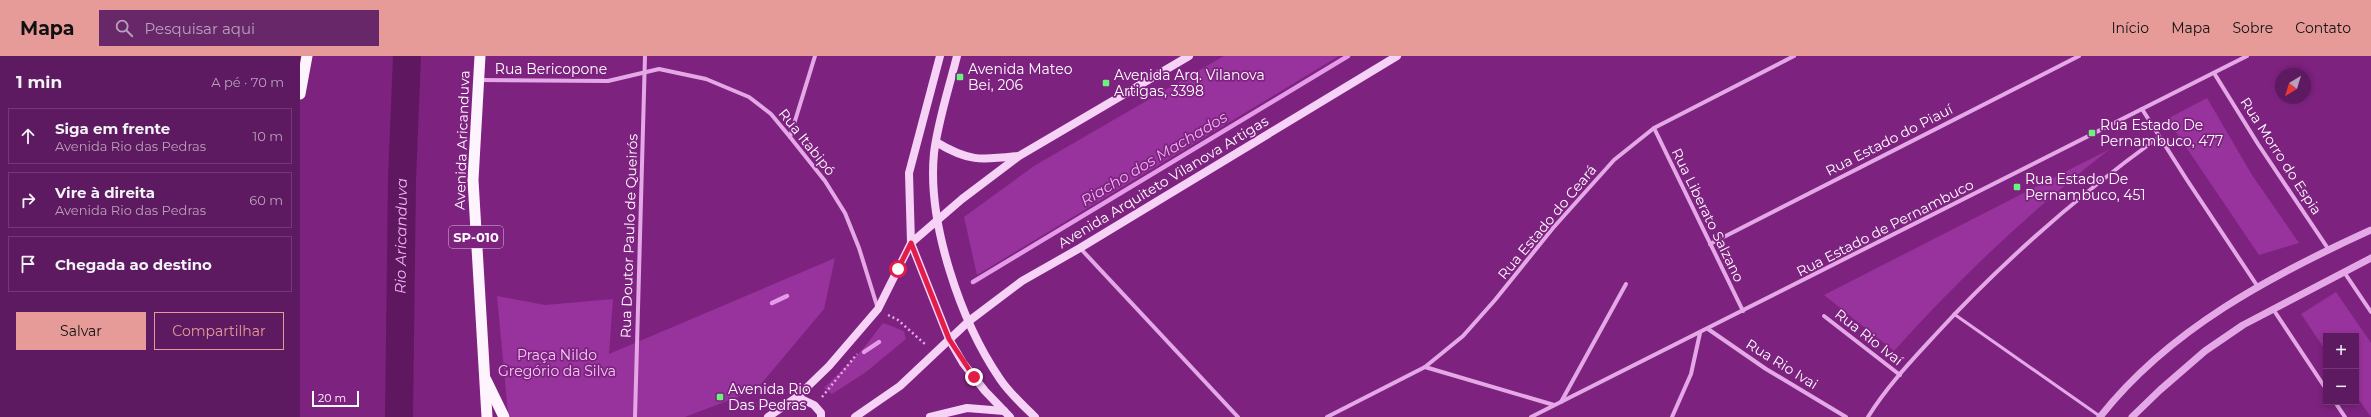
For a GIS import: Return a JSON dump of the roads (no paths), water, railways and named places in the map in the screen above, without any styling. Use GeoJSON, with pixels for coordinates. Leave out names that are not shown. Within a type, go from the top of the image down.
{"type":"FeatureCollection","features":[{"type":"Feature","properties":{"kind":"highway"},"geometry":{"type":"LineString","coordinates":[[300,94],[307,56]]}},
{"type":"Feature","properties":{"kind":"highway","name":"Avenida Aricanduva"},"geometry":{"type":"LineString","coordinates":[[480,56],[473,180],[486,417]]}},
{"type":"Feature","properties":{"kind":"highway"},"geometry":{"type":"LineString","coordinates":[[483,372],[504,417]]}},
{"type":"Feature","properties":{"kind":"main road"},"geometry":{"type":"LineString","coordinates":[[940,56],[909,173],[911,243],[949,339],[963,363],[1007,414]]}},
{"type":"Feature","properties":{"kind":"main road"},"geometry":{"type":"LineString","coordinates":[[958,56],[936,142],[933,178],[937,219],[944,252],[969,321],[983,350],[1000,380],[1035,417]]}},
{"type":"Feature","properties":{"kind":"main road"},"geometry":{"type":"LineString","coordinates":[[768,417],[797,398],[829,366],[878,309],[911,243],[937,219],[1018,156],[1189,56]]}},
{"type":"Feature","properties":{"kind":"main road","name":"Avenida Arquiteto Vilanova Artigas"},"geometry":{"type":"LineString","coordinates":[[949,339],[969,321],[1022,281],[1080,248],[1397,56]]}},
{"type":"Feature","properties":{"kind":"main road"},"geometry":{"type":"LineString","coordinates":[[936,142],[954,153],[970,158],[982,160],[1018,156]]}},
{"type":"Feature","properties":{"kind":"main road"},"geometry":{"type":"LineString","coordinates":[[855,417],[900,386],[949,339]]}},
{"type":"Feature","properties":{"kind":"main road"},"geometry":{"type":"LineString","coordinates":[[797,398],[814,405],[821,413],[820,417]]}},
{"type":"Feature","properties":{"kind":"main road"},"geometry":{"type":"LineString","coordinates":[[930,417],[967,408],[1007,414]]}},
{"type":"Feature","properties":{"kind":"street","name":"Rua Doutor Paulo de Queirós"},"geometry":{"type":"LineString","coordinates":[[635,417],[645,56]]}},
{"type":"Feature","properties":{"kind":"street"},"geometry":{"type":"LineString","coordinates":[[790,137],[815,56]]}},
{"type":"Feature","properties":{"kind":"street","name":"Rua Estado do Ceará"},"geometry":{"type":"LineString","coordinates":[[1327,417],[1425,367],[1463,336],[1495,300],[1553,228],[1614,160],[1654,128],[1794,56]]}},
{"type":"Feature","properties":{"kind":"street","name":"Rua Estado do Piauí"},"geometry":{"type":"LineString","coordinates":[[1710,244],[2079,56]]}},
{"type":"Feature","properties":{"kind":"street","name":"Rua Estado de Pernambuco"},"geometry":{"type":"LineString","coordinates":[[1531,417],[2247,56]]}},
{"type":"Feature","properties":{"kind":"street","name":"Rua Itabipó"},"geometry":{"type":"LineString","coordinates":[[645,71],[659,69],[673,70],[728,86],[749,97],[771,114],[825,181],[845,214],[859,248],[878,309]]}},
{"type":"Feature","properties":{"kind":"street","name":"Rua Bericopone"},"geometry":{"type":"LineString","coordinates":[[479,80],[608,81],[621,80],[645,71]]}},
{"type":"Feature","properties":{"kind":"street","name":"Rua Morro do Espia"},"geometry":{"type":"LineString","coordinates":[[2214,73],[2258,144],[2329,250]]}},
{"type":"Feature","properties":{"kind":"street"},"geometry":{"type":"LineString","coordinates":[[2142,109],[2258,287]]}},
{"type":"Feature","properties":{"kind":"street","name":"Rua Liberato Salzano"},"geometry":{"type":"LineString","coordinates":[[1654,128],[1743,311]]}},
{"type":"Feature","properties":{"kind":"street"},"geometry":{"type":"LineString","coordinates":[[1868,417],[1900,375],[1954,314],[2048,223],[2082,194],[2160,137]]}},
{"type":"Feature","properties":{"kind":"street"},"geometry":{"type":"LineString","coordinates":[[2101,417],[2115,399],[2149,364],[2201,321],[2258,287],[2371,230]]}},
{"type":"Feature","properties":{"kind":"street"},"geometry":{"type":"LineString","coordinates":[[1080,248],[1238,417]]}},
{"type":"Feature","properties":{"kind":"street"},"geometry":{"type":"LineString","coordinates":[[2132,417],[2160,390],[2205,351],[2243,325],[2371,258]]}},
{"type":"Feature","properties":{"kind":"street"},"geometry":{"type":"LineString","coordinates":[[2344,272],[2371,312]]}},
{"type":"Feature","properties":{"kind":"street"},"geometry":{"type":"LineString","coordinates":[[1561,403],[1626,284]]}},
{"type":"Feature","properties":{"kind":"street"},"geometry":{"type":"LineString","coordinates":[[2273,309],[2323,384]]}},
{"type":"Feature","properties":{"kind":"street","name":"Rua Rio Ivaí"},"geometry":{"type":"LineString","coordinates":[[1824,316],[1900,375]]}},
{"type":"Feature","properties":{"kind":"street","name":"Rua Rio Ivai"},"geometry":{"type":"LineString","coordinates":[[1708,329],[1766,368],[1846,417]]}},
{"type":"Feature","properties":{"kind":"street"},"geometry":{"type":"LineString","coordinates":[[1672,417],[1682,398],[1691,374],[1700,333]]}},
{"type":"Feature","properties":{"kind":"street"},"geometry":{"type":"LineString","coordinates":[[1425,367],[1554,405]]}},
{"type":"Feature","properties":{"kind":"street"},"geometry":{"type":"LineString","coordinates":[[2337,405],[2345,417]]}},
{"type":"Feature","properties":{"kind":"lane"},"geometry":{"type":"LineString","coordinates":[[1954,314],[2101,417]]}},
{"type":"Feature","properties":{"kind":"waterway","name":"Rio Aricanduva"},"geometry":{"type":"LineString","coordinates":[[399,417],[402,179],[407,56]]}},
{"type":"Feature","properties":{"kind":"waterway","name":"Riacho dos Machados"},"geometry":{"type":"LineString","coordinates":[[973,282],[1348,56]]}},
{"type":"Feature","properties":{"kind":"waterway","name":"Riacho dos Machados"},"geometry":{"type":"LineString","coordinates":[[772,303],[787,296]]}},
{"type":"Feature","properties":{"kind":"waterway","name":"Riacho dos Machados"},"geometry":{"type":"LineString","coordinates":[[864,352],[879,342]]}},
{"type":"Feature","properties":{"kind":"place","name":"Avenida Mateo Bei, 206"},"geometry":{"type":"Point","coordinates":[960,77]}},
{"type":"Feature","properties":{"kind":"place","name":"Avenida Arq. Vilanova Artigas, 3398"},"geometry":{"type":"Point","coordinates":[1106,83]}},
{"type":"Feature","properties":{"kind":"place","name":"Rua Estado De Pernambuco, 477"},"geometry":{"type":"Point","coordinates":[2092,133]}},
{"type":"Feature","properties":{"kind":"place","name":"Rua Estado De Pernambuco, 451"},"geometry":{"type":"Point","coordinates":[2017,187]}},
{"type":"Feature","properties":{"kind":"place","name":"Avenida Rio Das Pedras"},"geometry":{"type":"Point","coordinates":[720,397]}},
{"type":"Feature","properties":{"kind":"park label","name":"Praça Nildo Gregório da Silva"},"geometry":{"type":"Point","coordinates":[557,364]}}]}
